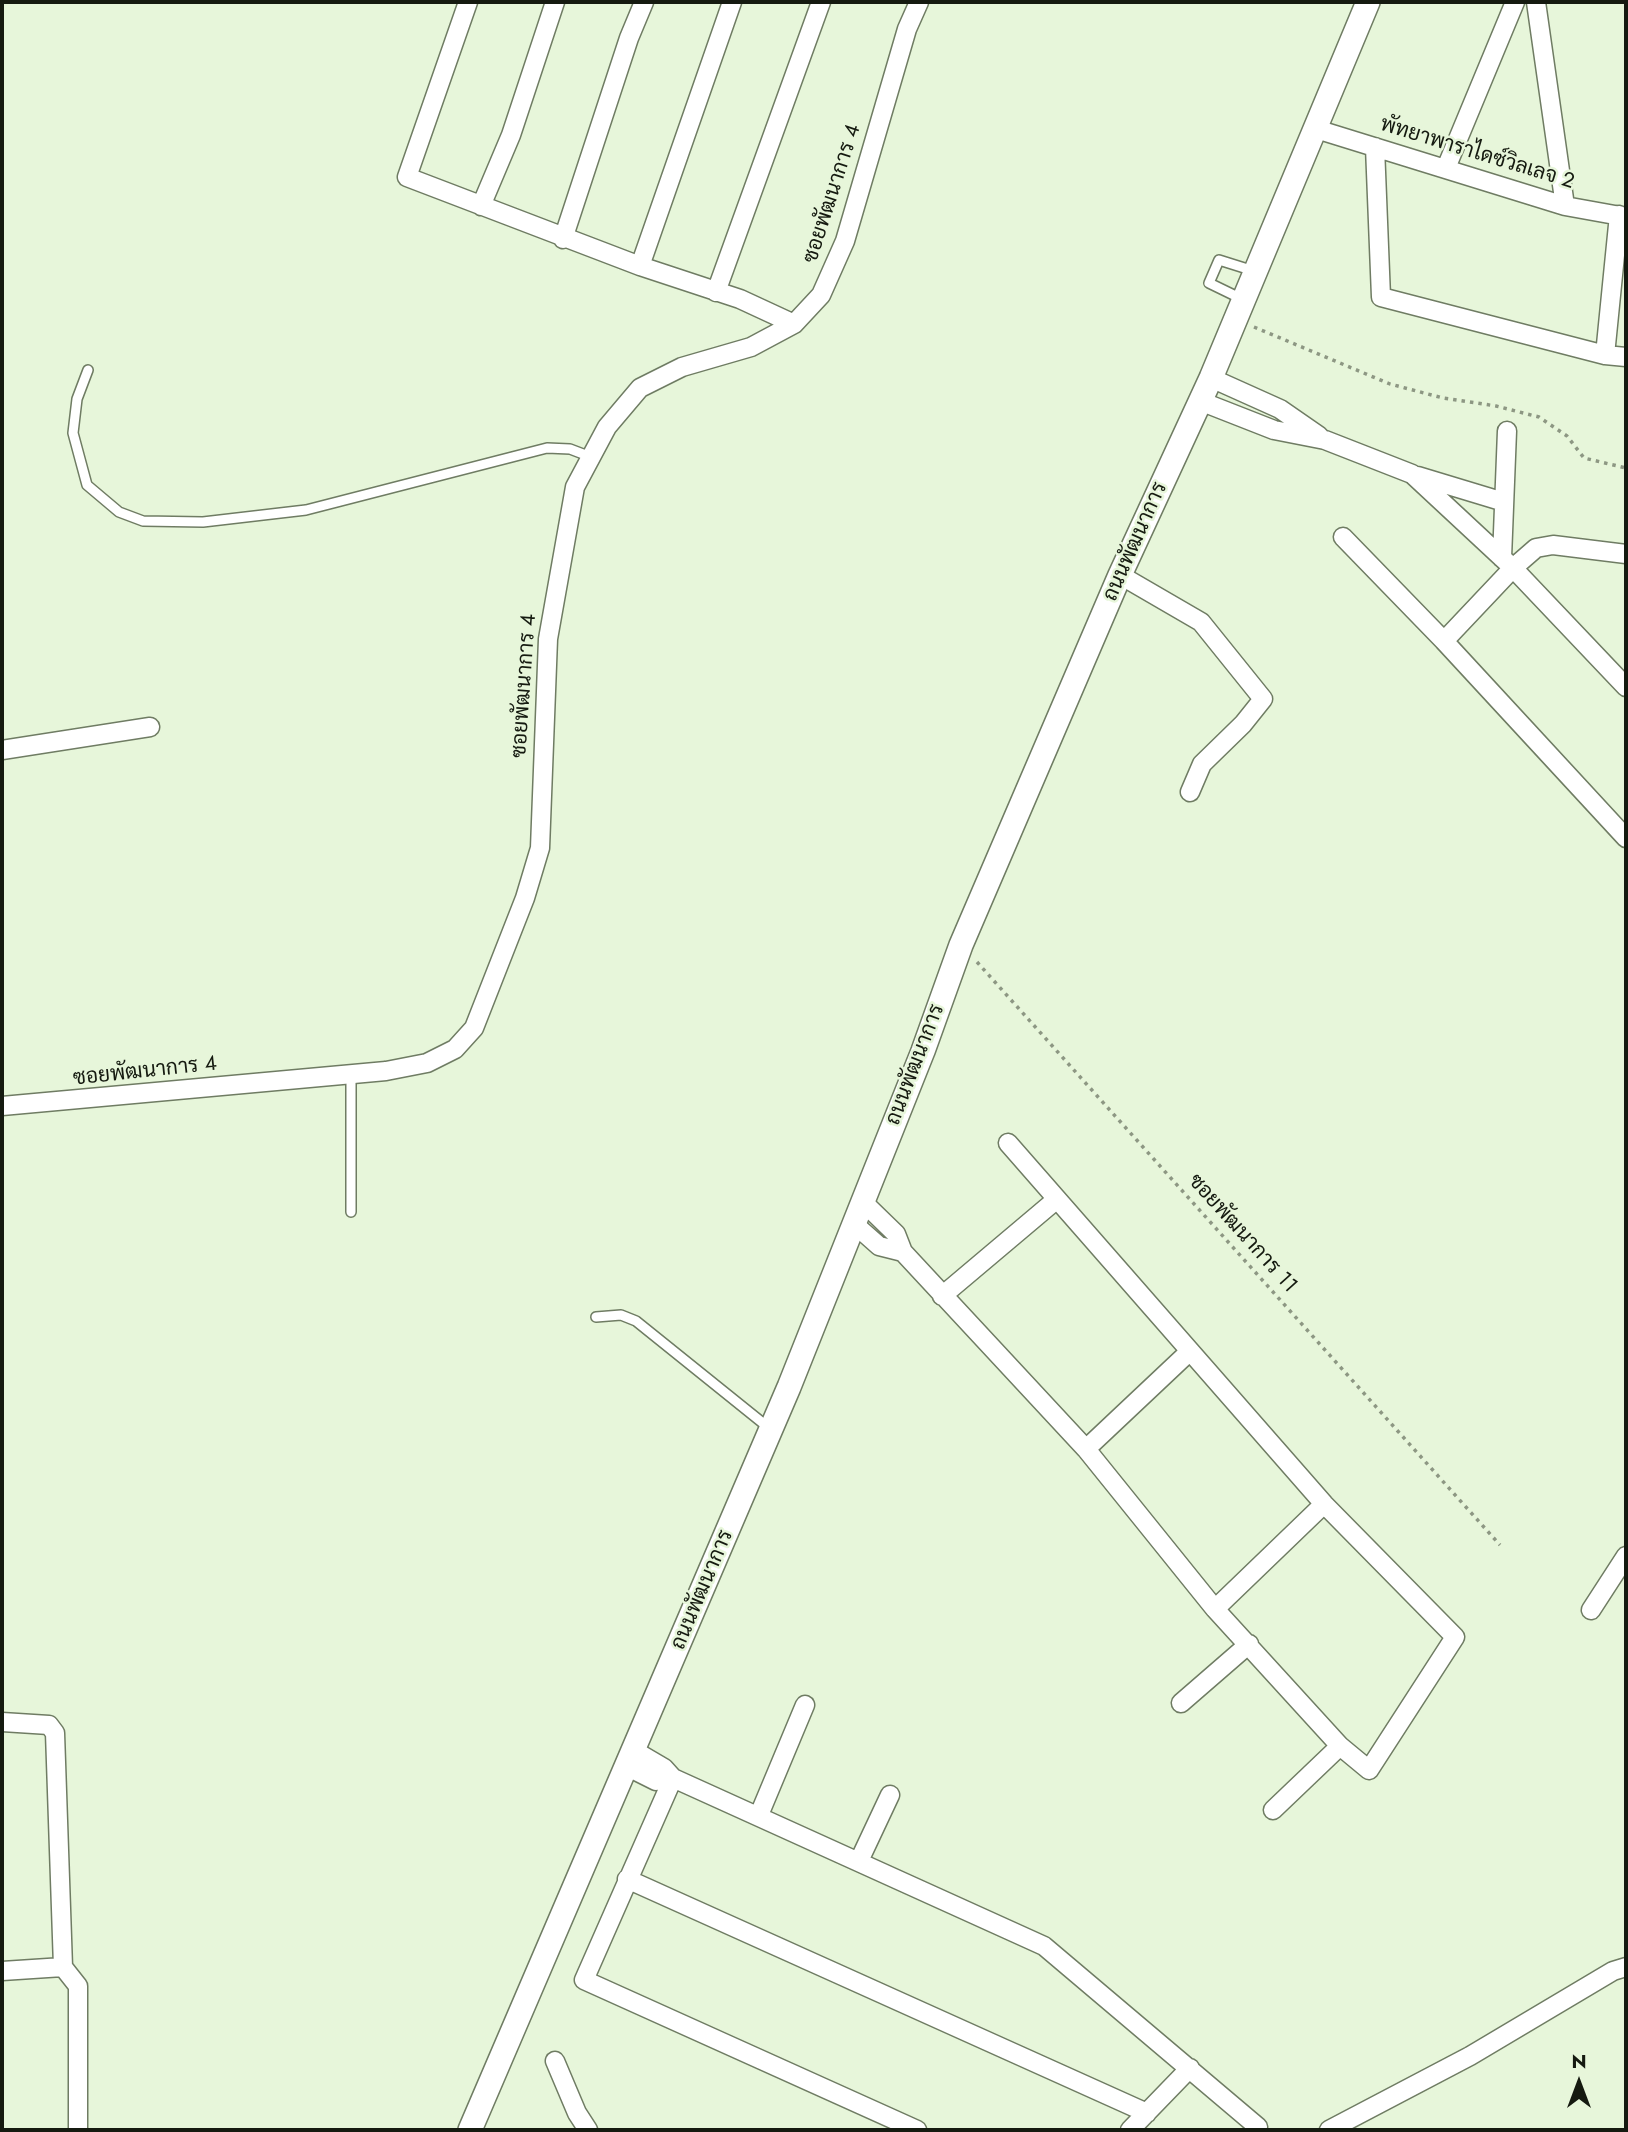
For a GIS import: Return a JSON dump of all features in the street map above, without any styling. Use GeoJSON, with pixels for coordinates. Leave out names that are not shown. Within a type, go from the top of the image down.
{"type":"FeatureCollection","features":[{"type":"Feature","properties":{"kind":"street"},"geometry":{"type":"LineString","coordinates":[[468,2],[407,177],[564,239],[740,299],[794,324]]}},
{"type":"Feature","properties":{"kind":"street"},"geometry":{"type":"LineString","coordinates":[[481,206],[511,135],[555,2]]}},
{"type":"Feature","properties":{"kind":"street"},"geometry":{"type":"LineString","coordinates":[[564,239],[644,2]]}},
{"type":"Feature","properties":{"kind":"street"},"geometry":{"type":"LineString","coordinates":[[640,266],[732,2]]}},
{"type":"Feature","properties":{"kind":"street"},"geometry":{"type":"LineString","coordinates":[[716,292],[821,2]]}},
{"type":"Feature","properties":{"kind":"street","name":"ซอยพัฒนาการ 4"},"geometry":{"type":"LineString","coordinates":[[2,1106],[66,1103],[351,1075],[427,1063],[454,1049],[474,1028],[525,898],[540,848],[548,639],[575,487],[607,427],[640,388],[682,367],[751,347],[794,324],[821,295],[845,241],[908,29],[919,2]]}},
{"type":"Feature","properties":{"kind":"street","name":"ถนนพัฒนาการ"},"geometry":{"type":"LineString","coordinates":[[470,2130],[770,1429],[923,1051],[961,944],[1120,575],[1240,310],[1368,2]]}},
{"type":"Feature","properties":{"kind":"street"},"geometry":{"type":"LineString","coordinates":[[1446,168],[1515,2]]}},
{"type":"Feature","properties":{"kind":"street"},"geometry":{"type":"LineString","coordinates":[[1536,2],[1565,206]]}},
{"type":"Feature","properties":{"kind":"street","name":"พัทยาพาราไดซ์วิลเลจ 2"},"geometry":{"type":"LineString","coordinates":[[1316,129],[1565,206],[1622,216]]}},
{"type":"Feature","properties":{"kind":"street"},"geometry":{"type":"LineString","coordinates":[[1375,147],[1381,297],[1605,355],[1626,356]]}},
{"type":"Feature","properties":{"kind":"street"},"geometry":{"type":"LineString","coordinates":[[1605,355],[1622,216]]}},
{"type":"Feature","properties":{"kind":"street"},"geometry":{"type":"LineString","coordinates":[[1211,377],[1280,409],[1325,440]]}},
{"type":"Feature","properties":{"kind":"street"},"geometry":{"type":"LineString","coordinates":[[1200,401],[1274,430],[1325,440],[1412,474],[1504,502]]}},
{"type":"Feature","properties":{"kind":"street"},"geometry":{"type":"LineString","coordinates":[[1507,431],[1504,502],[1507,563]]}},
{"type":"Feature","properties":{"kind":"street"},"geometry":{"type":"LineString","coordinates":[[1412,474],[1507,563],[1626,687]]}},
{"type":"Feature","properties":{"kind":"street"},"geometry":{"type":"LineString","coordinates":[[1343,537],[1444,641],[1626,838]]}},
{"type":"Feature","properties":{"kind":"street"},"geometry":{"type":"LineString","coordinates":[[1444,641],[1507,563],[1536,548],[1553,545],[1626,554]]}},
{"type":"Feature","properties":{"kind":"street"},"geometry":{"type":"LineString","coordinates":[[1120,575],[1201,622],[1263,699],[1202,764],[1190,792]]}},
{"type":"Feature","properties":{"kind":"street"},"geometry":{"type":"LineString","coordinates":[[2,750],[150,727]]}},
{"type":"Feature","properties":{"kind":"street"},"geometry":{"type":"LineString","coordinates":[[858,1212],[879,1246],[903,1252],[1086,1449],[1215,1609],[1249,1643],[1340,1746],[1369,1770],[1455,1637],[1324,1504],[1008,1143]]}},
{"type":"Feature","properties":{"kind":"street"},"geometry":{"type":"LineString","coordinates":[[942,1296],[1057,1199]]}},
{"type":"Feature","properties":{"kind":"street"},"geometry":{"type":"LineString","coordinates":[[1086,1449],[1189,1352]]}},
{"type":"Feature","properties":{"kind":"street"},"geometry":{"type":"LineString","coordinates":[[1215,1609],[1324,1504]]}},
{"type":"Feature","properties":{"kind":"street"},"geometry":{"type":"LineString","coordinates":[[1591,1610],[1626,1556]]}},
{"type":"Feature","properties":{"kind":"street"},"geometry":{"type":"LineString","coordinates":[[1181,1703],[1249,1643]]}},
{"type":"Feature","properties":{"kind":"street"},"geometry":{"type":"LineString","coordinates":[[759,1815],[805,1705]]}},
{"type":"Feature","properties":{"kind":"street"},"geometry":{"type":"LineString","coordinates":[[2,1723],[49,1725],[55,1733],[63,1967],[78,1986],[78,2130]]}},
{"type":"Feature","properties":{"kind":"street"},"geometry":{"type":"LineString","coordinates":[[1273,1810],[1340,1746]]}},
{"type":"Feature","properties":{"kind":"street"},"geometry":{"type":"LineString","coordinates":[[631,1759],[656,1781],[673,1778],[1044,1946],[1258,2127]]}},
{"type":"Feature","properties":{"kind":"street"},"geometry":{"type":"LineString","coordinates":[[673,1778],[584,1980],[917,2130]]}},
{"type":"Feature","properties":{"kind":"street"},"geometry":{"type":"LineString","coordinates":[[859,1861],[890,1795]]}},
{"type":"Feature","properties":{"kind":"street"},"geometry":{"type":"LineString","coordinates":[[627,1879],[1147,2113]]}},
{"type":"Feature","properties":{"kind":"street"},"geometry":{"type":"LineString","coordinates":[[2,1972],[63,1967]]}},
{"type":"Feature","properties":{"kind":"street"},"geometry":{"type":"LineString","coordinates":[[1329,2130],[1460,2062],[1613,1970],[1626,1967]]}},
{"type":"Feature","properties":{"kind":"street"},"geometry":{"type":"LineString","coordinates":[[555,2062],[577,2113],[588,2130]]}},
{"type":"Feature","properties":{"kind":"street"},"geometry":{"type":"LineString","coordinates":[[1130,2130],[1190,2068]]}},
{"type":"Feature","properties":{"kind":"lane"},"geometry":{"type":"LineString","coordinates":[[1240,310],[1209,283],[1219,260],[1256,271]]}},
{"type":"Feature","properties":{"kind":"lane"},"geometry":{"type":"LineString","coordinates":[[88,370],[77,399],[73,433],[87,485],[120,512],[143,521],[203,522],[306,510],[547,448],[570,449],[591,457]]}},
{"type":"Feature","properties":{"kind":"lane"},"geometry":{"type":"LineString","coordinates":[[351,1075],[351,1213]]}},
{"type":"Feature","properties":{"kind":"lane"},"geometry":{"type":"LineString","coordinates":[[596,1317],[621,1315],[636,1321],[770,1429]]}},
{"type":"Feature","properties":{"kind":"path"},"geometry":{"type":"LineString","coordinates":[[1240,310],[1390,384],[1443,398],[1496,406],[1539,417],[1567,436],[1584,458],[1626,468]]}},
{"type":"Feature","properties":{"kind":"path","name":"ซอยพัฒนาการ 11"},"geometry":{"type":"LineString","coordinates":[[961,944],[1500,1545]]}}]}
